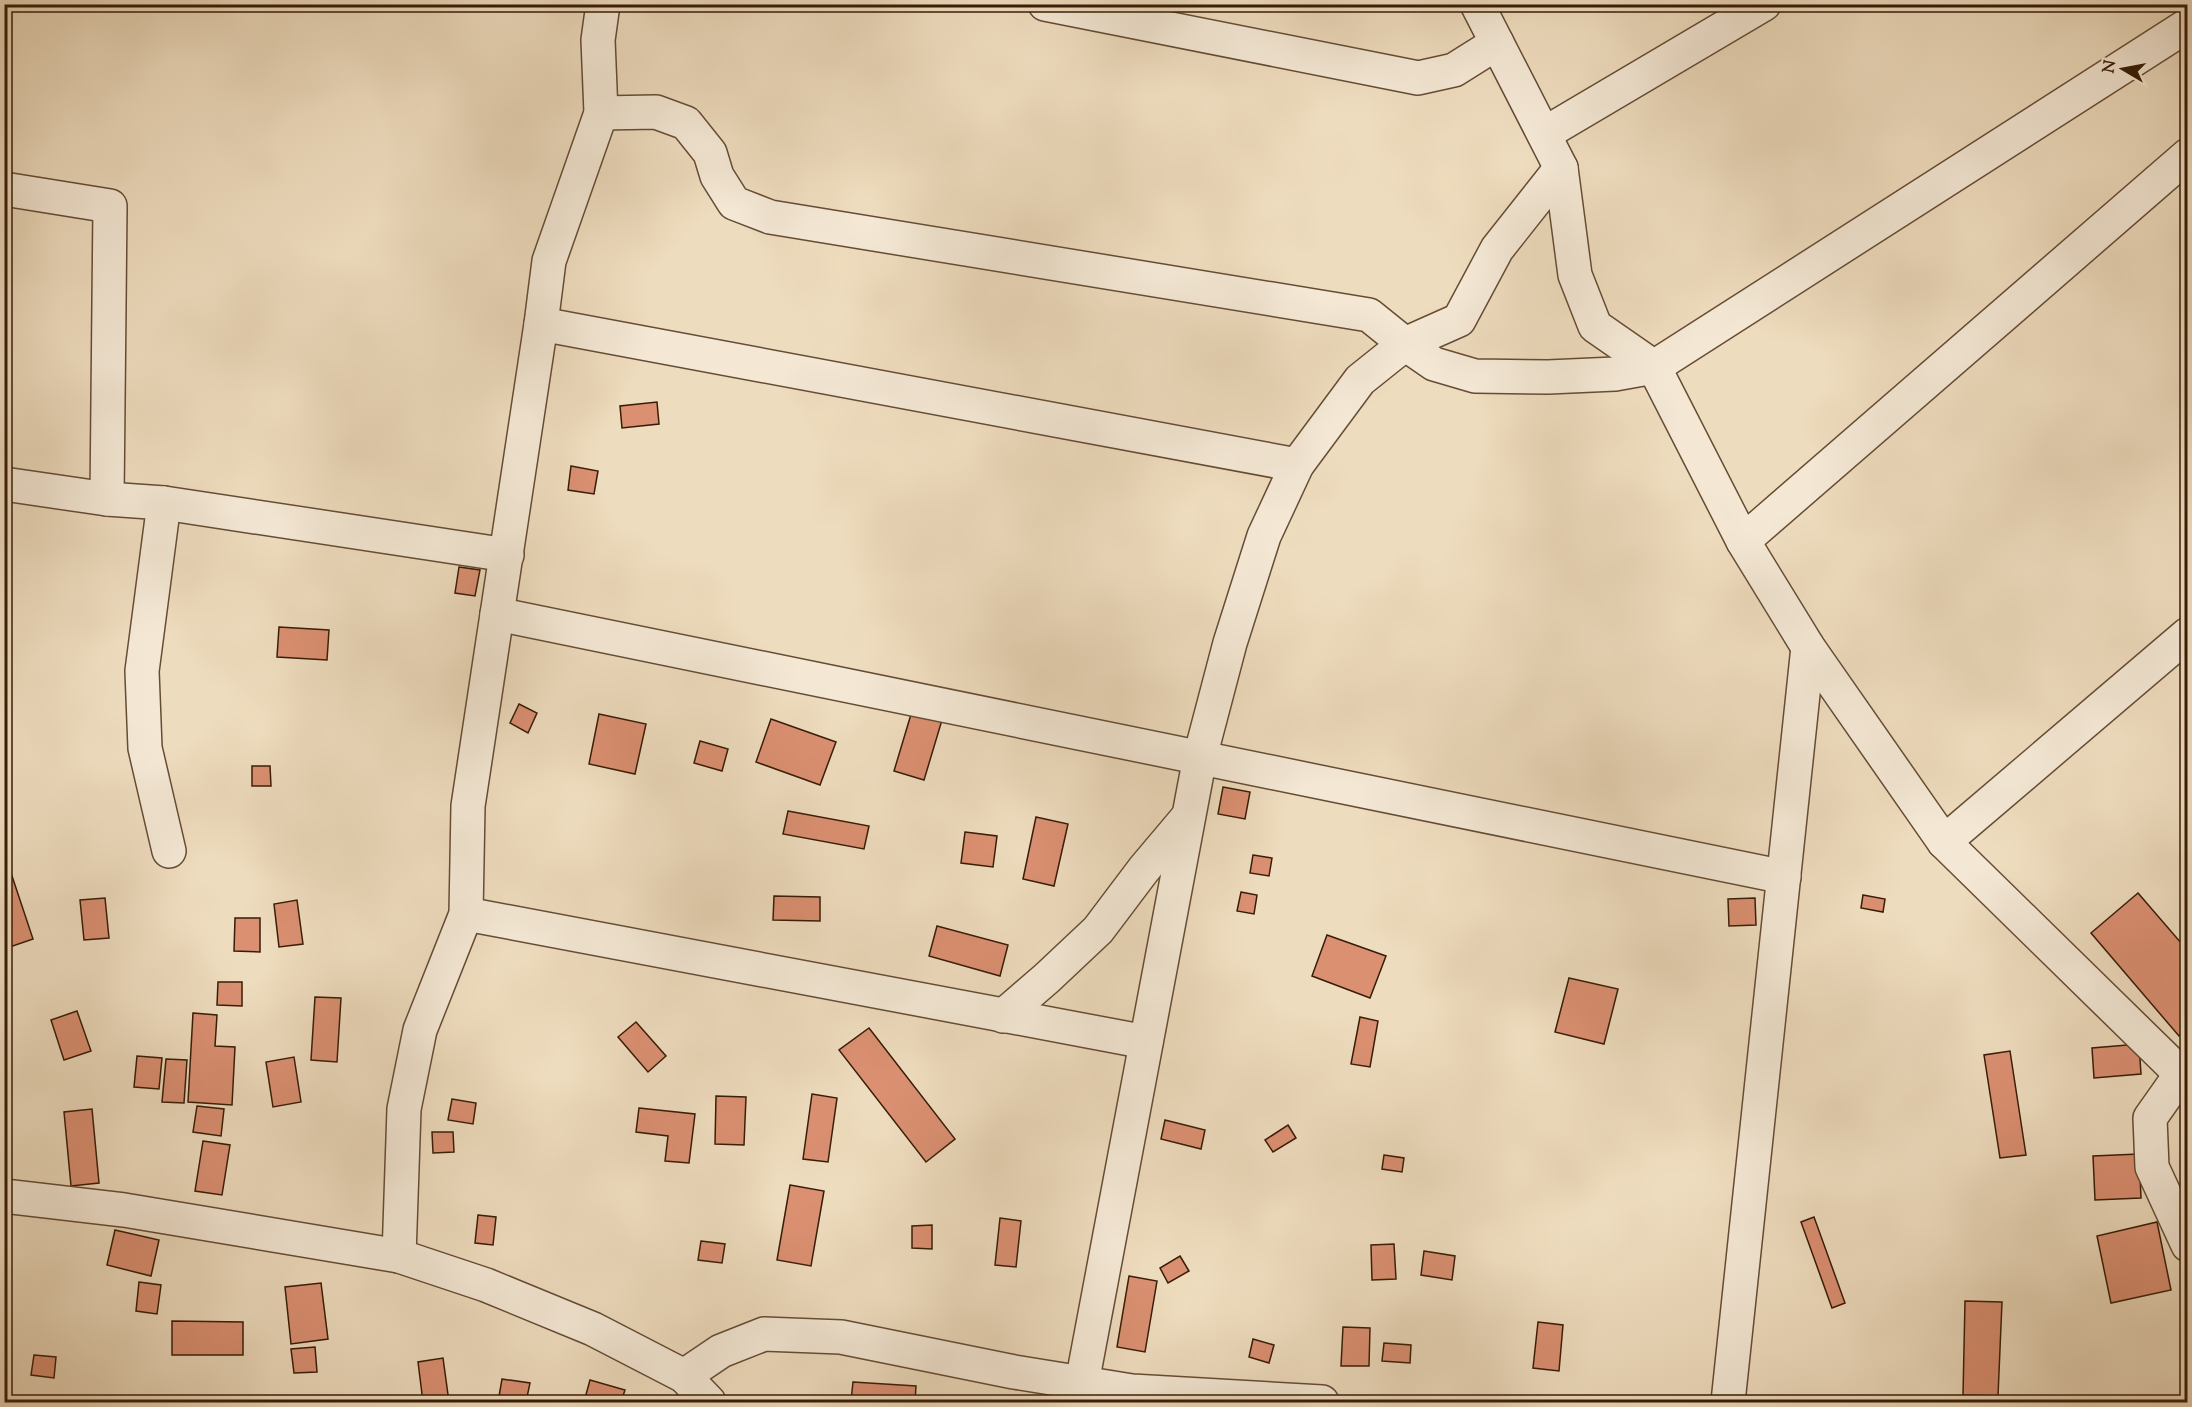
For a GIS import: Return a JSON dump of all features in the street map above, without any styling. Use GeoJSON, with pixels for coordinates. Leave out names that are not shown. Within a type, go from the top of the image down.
{"type":"FeatureCollection","features":[{"type":"Feature","properties":{"kind":"street"},"geometry":{"type":"LineString","coordinates":[[399,1256],[404,1109],[420,1030],[466,914],[468,806],[549,261],[600,113],[598,40],[603,4]]}},
{"type":"Feature","properties":{"kind":"street"},"geometry":{"type":"LineString","coordinates":[[1045,4],[1079,8],[1418,78],[1454,70],[1497,42]]}},
{"type":"Feature","properties":{"kind":"street"},"geometry":{"type":"LineString","coordinates":[[1477,4],[1561,168],[1575,275],[1595,326],[1654,367],[1743,541],[1808,647],[1944,842],[2184,1071],[2150,1118],[2152,1167],[2187,1245]]}},
{"type":"Feature","properties":{"kind":"street"},"geometry":{"type":"LineString","coordinates":[[1544,134],[1764,4]]}},
{"type":"Feature","properties":{"kind":"street"},"geometry":{"type":"LineString","coordinates":[[600,113],[656,112],[686,123],[710,153],[717,176],[734,203],[770,217],[1369,315],[1434,364],[1475,376],[1548,377],[1615,374],[1654,367],[2187,25]]}},
{"type":"Feature","properties":{"kind":"street"},"geometry":{"type":"LineString","coordinates":[[1743,541],[2187,155]]}},
{"type":"Feature","properties":{"kind":"street"},"geometry":{"type":"LineString","coordinates":[[1082,1383],[1200,758],[1230,643],[1264,536],[1297,465],[1360,380],[1405,344],[1459,320],[1497,249],[1561,168]]}},
{"type":"Feature","properties":{"kind":"street"},"geometry":{"type":"LineString","coordinates":[[4,189],[110,206],[106,499]]}},
{"type":"Feature","properties":{"kind":"street"},"geometry":{"type":"LineString","coordinates":[[541,324],[1297,465]]}},
{"type":"Feature","properties":{"kind":"street"},"geometry":{"type":"LineString","coordinates":[[4,484],[106,499],[164,503],[507,555]]}},
{"type":"Feature","properties":{"kind":"street"},"geometry":{"type":"LineString","coordinates":[[164,503],[142,670],[145,748],[169,851]]}},
{"type":"Feature","properties":{"kind":"street"},"geometry":{"type":"LineString","coordinates":[[498,614],[1784,877]]}},
{"type":"Feature","properties":{"kind":"street"},"geometry":{"type":"LineString","coordinates":[[1944,842],[2187,634]]}},
{"type":"Feature","properties":{"kind":"street"},"geometry":{"type":"LineString","coordinates":[[1728,1402],[1808,647]]}},
{"type":"Feature","properties":{"kind":"street"},"geometry":{"type":"LineString","coordinates":[[1003,1016],[1098,930],[1144,869],[1189,816]]}},
{"type":"Feature","properties":{"kind":"street"},"geometry":{"type":"LineString","coordinates":[[466,914],[1146,1042]]}},
{"type":"Feature","properties":{"kind":"street"},"geometry":{"type":"LineString","coordinates":[[4,1196],[124,1210],[399,1256],[486,1285],[593,1329],[684,1376],[709,1402]]}},
{"type":"Feature","properties":{"kind":"street"},"geometry":{"type":"LineString","coordinates":[[684,1376],[721,1351],[764,1334],[841,1337],[1014,1372],[1132,1391],[1322,1402]]}},
{"type":"Feature","properties":{"kind":"building"},"geometry":{"type":"Polygon","coordinates":[[[657,402],[659,424],[622,428],[620,406],[657,402]]]}},
{"type":"Feature","properties":{"kind":"building"},"geometry":{"type":"Polygon","coordinates":[[[571,466],[598,471],[594,494],[568,490],[571,466]]]}},
{"type":"Feature","properties":{"kind":"building"},"geometry":{"type":"Polygon","coordinates":[[[459,567],[480,570],[475,596],[455,593],[459,567]]]}},
{"type":"Feature","properties":{"kind":"building"},"geometry":{"type":"Polygon","coordinates":[[[279,627],[329,630],[327,660],[277,657],[279,627]]]}},
{"type":"Feature","properties":{"kind":"building"},"geometry":{"type":"Polygon","coordinates":[[[519,704],[537,713],[528,733],[510,723],[519,704]]]}},
{"type":"Feature","properties":{"kind":"building"},"geometry":{"type":"Polygon","coordinates":[[[912,711],[942,720],[924,780],[894,771],[912,711]]]}},
{"type":"Feature","properties":{"kind":"building"},"geometry":{"type":"Polygon","coordinates":[[[599,714],[646,724],[635,774],[589,764],[599,714]]]}},
{"type":"Feature","properties":{"kind":"building"},"geometry":{"type":"Polygon","coordinates":[[[771,719],[836,742],[820,785],[756,762],[771,719]]]}},
{"type":"Feature","properties":{"kind":"building"},"geometry":{"type":"Polygon","coordinates":[[[700,741],[728,749],[722,771],[694,763],[700,741]]]}},
{"type":"Feature","properties":{"kind":"building"},"geometry":{"type":"Polygon","coordinates":[[[252,766],[270,766],[271,786],[252,786],[252,766]]]}},
{"type":"Feature","properties":{"kind":"building"},"geometry":{"type":"Polygon","coordinates":[[[1223,787],[1250,792],[1245,819],[1218,814],[1223,787]]]}},
{"type":"Feature","properties":{"kind":"building"},"geometry":{"type":"Polygon","coordinates":[[[788,811],[869,826],[864,849],[783,834],[788,811]]]}},
{"type":"Feature","properties":{"kind":"building"},"geometry":{"type":"Polygon","coordinates":[[[1036,817],[1068,824],[1054,886],[1023,879],[1036,817]]]}},
{"type":"Feature","properties":{"kind":"building"},"geometry":{"type":"Polygon","coordinates":[[[965,832],[997,836],[993,867],[961,863],[965,832]]]}},
{"type":"Feature","properties":{"kind":"building"},"geometry":{"type":"Polygon","coordinates":[[[1253,855],[1272,858],[1269,876],[1250,873],[1253,855]]]}},
{"type":"Feature","properties":{"kind":"building"},"geometry":{"type":"Polygon","coordinates":[[[10,870],[33,939],[4,949],[4,871],[10,870]]]}},
{"type":"Feature","properties":{"kind":"building"},"geometry":{"type":"Polygon","coordinates":[[[1241,892],[1257,895],[1254,914],[1237,911],[1241,892]]]}},
{"type":"Feature","properties":{"kind":"building"},"geometry":{"type":"Polygon","coordinates":[[[2138,893],[2188,951],[2188,1028],[2179,1036],[2091,933],[2138,893]]]}},
{"type":"Feature","properties":{"kind":"building"},"geometry":{"type":"Polygon","coordinates":[[[1863,895],[1885,899],[1883,912],[1861,908],[1863,895]]]}},
{"type":"Feature","properties":{"kind":"building"},"geometry":{"type":"Polygon","coordinates":[[[774,896],[820,897],[820,921],[773,920],[774,896]]]}},
{"type":"Feature","properties":{"kind":"building"},"geometry":{"type":"Polygon","coordinates":[[[105,898],[109,938],[84,940],[80,900],[105,898]]]}},
{"type":"Feature","properties":{"kind":"building"},"geometry":{"type":"Polygon","coordinates":[[[1755,898],[1756,925],[1729,926],[1728,899],[1755,898]]]}},
{"type":"Feature","properties":{"kind":"building"},"geometry":{"type":"Polygon","coordinates":[[[297,900],[303,944],[279,947],[274,904],[297,900]]]}},
{"type":"Feature","properties":{"kind":"building"},"geometry":{"type":"Polygon","coordinates":[[[235,918],[260,918],[260,952],[234,951],[235,918]]]}},
{"type":"Feature","properties":{"kind":"building"},"geometry":{"type":"Polygon","coordinates":[[[937,926],[1008,945],[1000,976],[929,956],[937,926]]]}},
{"type":"Feature","properties":{"kind":"building"},"geometry":{"type":"Polygon","coordinates":[[[1327,935],[1386,956],[1370,998],[1312,976],[1327,935]]]}},
{"type":"Feature","properties":{"kind":"building"},"geometry":{"type":"Polygon","coordinates":[[[1569,978],[1618,989],[1604,1044],[1555,1032],[1569,978]]]}},
{"type":"Feature","properties":{"kind":"building"},"geometry":{"type":"Polygon","coordinates":[[[218,982],[242,982],[242,1006],[217,1005],[218,982]]]}},
{"type":"Feature","properties":{"kind":"building"},"geometry":{"type":"Polygon","coordinates":[[[315,997],[341,998],[337,1062],[311,1060],[315,997]]]}},
{"type":"Feature","properties":{"kind":"building"},"geometry":{"type":"Polygon","coordinates":[[[77,1011],[91,1051],[64,1060],[51,1020],[77,1011]]]}},
{"type":"Feature","properties":{"kind":"building"},"geometry":{"type":"Polygon","coordinates":[[[193,1013],[217,1015],[215,1046],[235,1047],[232,1105],[188,1102],[193,1013]]]}},
{"type":"Feature","properties":{"kind":"building"},"geometry":{"type":"Polygon","coordinates":[[[1360,1017],[1378,1021],[1370,1067],[1351,1064],[1360,1017]]]}},
{"type":"Feature","properties":{"kind":"building"},"geometry":{"type":"Polygon","coordinates":[[[636,1022],[666,1056],[648,1072],[618,1037],[636,1022]]]}},
{"type":"Feature","properties":{"kind":"building"},"geometry":{"type":"Polygon","coordinates":[[[869,1028],[955,1139],[926,1162],[839,1050],[869,1028]]]}},
{"type":"Feature","properties":{"kind":"building"},"geometry":{"type":"Polygon","coordinates":[[[2139,1044],[2141,1074],[2094,1078],[2092,1048],[2139,1044]]]}},
{"type":"Feature","properties":{"kind":"building"},"geometry":{"type":"Polygon","coordinates":[[[2010,1051],[2026,1155],[2000,1158],[1984,1055],[2010,1051]]]}},
{"type":"Feature","properties":{"kind":"building"},"geometry":{"type":"Polygon","coordinates":[[[137,1056],[162,1058],[159,1089],[134,1087],[137,1056]]]}},
{"type":"Feature","properties":{"kind":"building"},"geometry":{"type":"Polygon","coordinates":[[[294,1057],[301,1102],[273,1107],[266,1062],[294,1057]]]}},
{"type":"Feature","properties":{"kind":"building"},"geometry":{"type":"Polygon","coordinates":[[[166,1059],[187,1060],[184,1103],[162,1102],[166,1059]]]}},
{"type":"Feature","properties":{"kind":"building"},"geometry":{"type":"Polygon","coordinates":[[[812,1094],[837,1098],[828,1162],[803,1159],[812,1094]]]}},
{"type":"Feature","properties":{"kind":"building"},"geometry":{"type":"Polygon","coordinates":[[[716,1096],[746,1097],[744,1145],[715,1144],[716,1096]]]}},
{"type":"Feature","properties":{"kind":"building"},"geometry":{"type":"Polygon","coordinates":[[[452,1099],[476,1103],[473,1124],[448,1120],[452,1099]]]}},
{"type":"Feature","properties":{"kind":"building"},"geometry":{"type":"Polygon","coordinates":[[[197,1106],[224,1109],[221,1136],[193,1132],[197,1106]]]}},
{"type":"Feature","properties":{"kind":"building"},"geometry":{"type":"Polygon","coordinates":[[[639,1108],[695,1114],[689,1163],[665,1161],[668,1136],[636,1132],[639,1108]]]}},
{"type":"Feature","properties":{"kind":"building"},"geometry":{"type":"Polygon","coordinates":[[[92,1109],[99,1183],[71,1186],[64,1112],[92,1109]]]}},
{"type":"Feature","properties":{"kind":"building"},"geometry":{"type":"Polygon","coordinates":[[[1165,1120],[1205,1130],[1201,1149],[1161,1139],[1165,1120]]]}},
{"type":"Feature","properties":{"kind":"building"},"geometry":{"type":"Polygon","coordinates":[[[1288,1125],[1296,1138],[1273,1152],[1265,1140],[1288,1125]]]}},
{"type":"Feature","properties":{"kind":"building"},"geometry":{"type":"Polygon","coordinates":[[[432,1132],[453,1132],[454,1152],[433,1153],[432,1132]]]}},
{"type":"Feature","properties":{"kind":"building"},"geometry":{"type":"Polygon","coordinates":[[[203,1141],[230,1145],[222,1195],[195,1191],[203,1141]]]}},
{"type":"Feature","properties":{"kind":"building"},"geometry":{"type":"Polygon","coordinates":[[[2139,1154],[2141,1198],[2095,1200],[2093,1156],[2139,1154]]]}},
{"type":"Feature","properties":{"kind":"building"},"geometry":{"type":"Polygon","coordinates":[[[1384,1155],[1404,1158],[1402,1172],[1382,1169],[1384,1155]]]}},
{"type":"Feature","properties":{"kind":"building"},"geometry":{"type":"Polygon","coordinates":[[[790,1185],[824,1191],[811,1266],[777,1260],[790,1185]]]}},
{"type":"Feature","properties":{"kind":"building"},"geometry":{"type":"Polygon","coordinates":[[[478,1215],[496,1217],[493,1245],[475,1243],[478,1215]]]}},
{"type":"Feature","properties":{"kind":"building"},"geometry":{"type":"Polygon","coordinates":[[[1814,1217],[1845,1303],[1832,1308],[1801,1222],[1814,1217]]]}},
{"type":"Feature","properties":{"kind":"building"},"geometry":{"type":"Polygon","coordinates":[[[1000,1218],[1021,1221],[1016,1267],[995,1265],[1000,1218]]]}},
{"type":"Feature","properties":{"kind":"building"},"geometry":{"type":"Polygon","coordinates":[[[2157,1222],[2171,1290],[2111,1303],[2097,1236],[2157,1222]]]}},
{"type":"Feature","properties":{"kind":"building"},"geometry":{"type":"Polygon","coordinates":[[[932,1225],[932,1249],[912,1248],[912,1226],[932,1225]]]}},
{"type":"Feature","properties":{"kind":"building"},"geometry":{"type":"Polygon","coordinates":[[[115,1230],[159,1240],[151,1276],[107,1265],[115,1230]]]}},
{"type":"Feature","properties":{"kind":"building"},"geometry":{"type":"Polygon","coordinates":[[[701,1241],[725,1244],[722,1263],[698,1260],[701,1241]]]}},
{"type":"Feature","properties":{"kind":"building"},"geometry":{"type":"Polygon","coordinates":[[[1394,1244],[1396,1279],[1372,1280],[1371,1245],[1394,1244]]]}},
{"type":"Feature","properties":{"kind":"building"},"geometry":{"type":"Polygon","coordinates":[[[1424,1251],[1455,1256],[1452,1280],[1421,1275],[1424,1251]]]}},
{"type":"Feature","properties":{"kind":"building"},"geometry":{"type":"Polygon","coordinates":[[[1180,1256],[1189,1271],[1168,1283],[1160,1268],[1180,1256]]]}},
{"type":"Feature","properties":{"kind":"building"},"geometry":{"type":"Polygon","coordinates":[[[1129,1276],[1157,1281],[1145,1352],[1117,1347],[1129,1276]]]}},
{"type":"Feature","properties":{"kind":"building"},"geometry":{"type":"Polygon","coordinates":[[[139,1282],[161,1285],[157,1314],[136,1311],[139,1282]]]}},
{"type":"Feature","properties":{"kind":"building"},"geometry":{"type":"Polygon","coordinates":[[[321,1283],[328,1339],[291,1344],[285,1287],[321,1283]]]}},
{"type":"Feature","properties":{"kind":"building"},"geometry":{"type":"Polygon","coordinates":[[[1965,1301],[2002,1302],[1998,1396],[1963,1395],[1965,1301]]]}},
{"type":"Feature","properties":{"kind":"building"},"geometry":{"type":"Polygon","coordinates":[[[172,1321],[243,1322],[243,1355],[172,1355],[172,1321]]]}},
{"type":"Feature","properties":{"kind":"building"},"geometry":{"type":"Polygon","coordinates":[[[1538,1322],[1563,1325],[1559,1371],[1533,1368],[1538,1322]]]}},
{"type":"Feature","properties":{"kind":"building"},"geometry":{"type":"Polygon","coordinates":[[[1343,1327],[1370,1328],[1369,1366],[1341,1366],[1343,1327]]]}},
{"type":"Feature","properties":{"kind":"building"},"geometry":{"type":"Polygon","coordinates":[[[1253,1339],[1274,1345],[1269,1363],[1249,1357],[1253,1339]]]}},
{"type":"Feature","properties":{"kind":"building"},"geometry":{"type":"Polygon","coordinates":[[[1384,1343],[1411,1345],[1410,1363],[1382,1361],[1384,1343]]]}},
{"type":"Feature","properties":{"kind":"building"},"geometry":{"type":"Polygon","coordinates":[[[315,1347],[317,1372],[294,1373],[291,1349],[315,1347]]]}},
{"type":"Feature","properties":{"kind":"building"},"geometry":{"type":"Polygon","coordinates":[[[34,1355],[56,1357],[54,1378],[31,1375],[34,1355]]]}},
{"type":"Feature","properties":{"kind":"building"},"geometry":{"type":"Polygon","coordinates":[[[443,1358],[449,1402],[423,1402],[418,1362],[443,1358]]]}},
{"type":"Feature","properties":{"kind":"building"},"geometry":{"type":"Polygon","coordinates":[[[502,1379],[530,1383],[526,1402],[498,1402],[502,1379]]]}},
{"type":"Feature","properties":{"kind":"building"},"geometry":{"type":"Polygon","coordinates":[[[590,1380],[625,1390],[621,1402],[584,1402],[590,1380]]]}},
{"type":"Feature","properties":{"kind":"building"},"geometry":{"type":"Polygon","coordinates":[[[853,1382],[916,1386],[915,1402],[851,1401],[853,1382]]]}},
{"type":"Feature","properties":{"kind":"building"},"geometry":{"type":"Polygon","coordinates":[[[172,1397],[199,1397],[199,1402],[172,1402],[172,1397]]]}}]}
